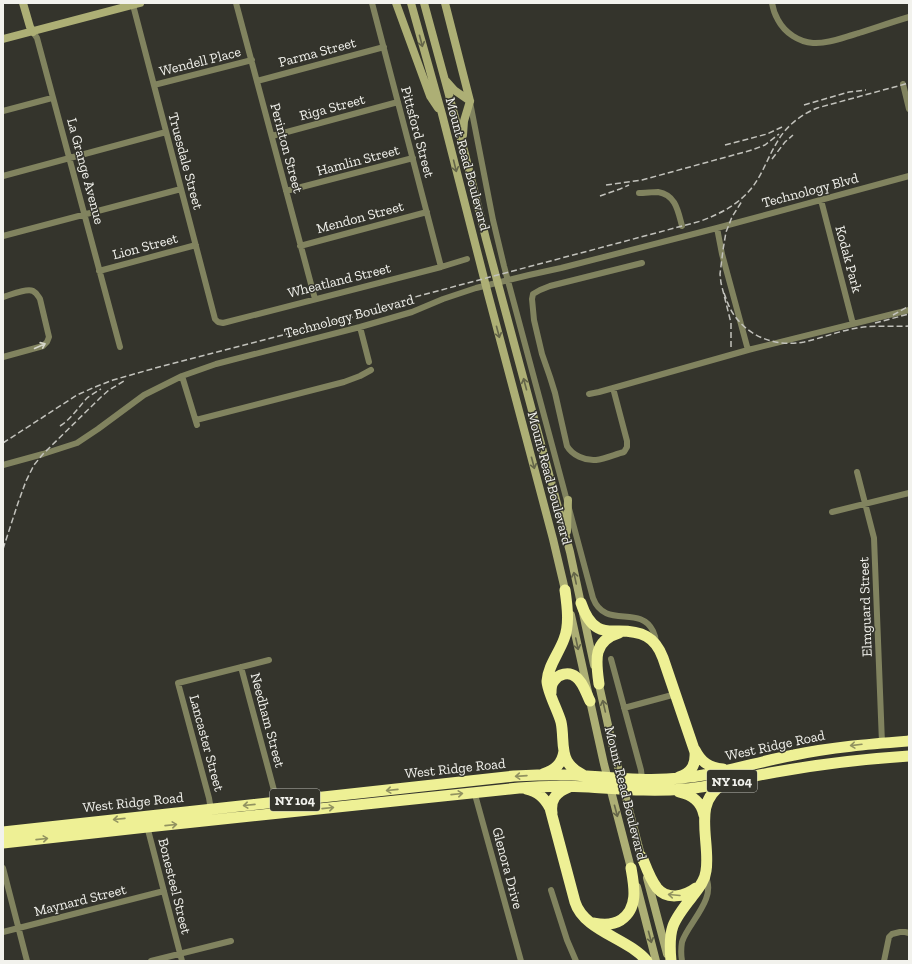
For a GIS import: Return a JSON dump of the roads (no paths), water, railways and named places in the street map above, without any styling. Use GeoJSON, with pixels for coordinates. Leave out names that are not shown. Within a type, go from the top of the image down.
{"type":"FeatureCollection","features":[{"type":"Feature","properties":{"kind":"highway"},"geometry":{"type":"LineString","coordinates":[[565,590],[567,621],[566,633],[547,680],[561,724],[566,759],[572,768],[588,776]]}},
{"type":"Feature","properties":{"kind":"highway"},"geometry":{"type":"LineString","coordinates":[[581,603],[589,619],[597,627],[606,631],[628,631],[641,634],[655,644],[662,655],[694,746],[700,758],[705,764],[716,769],[732,769]]}},
{"type":"Feature","properties":{"kind":"highway"},"geometry":{"type":"LineString","coordinates":[[599,684],[597,662],[600,647],[608,637],[628,631]]}},
{"type":"Feature","properties":{"kind":"highway"},"geometry":{"type":"LineString","coordinates":[[552,698],[551,688],[554,680],[561,675],[568,674],[579,680],[590,701]]}},
{"type":"Feature","properties":{"kind":"highway","name":"West Ridge Road"},"geometry":{"type":"LineString","coordinates":[[3,832],[146,822],[473,787],[514,776],[561,775],[670,779],[702,776],[776,758],[819,750],[909,741]]}},
{"type":"Feature","properties":{"kind":"highway"},"geometry":{"type":"LineString","coordinates":[[670,779],[685,774],[693,768],[695,758],[694,746]]}},
{"type":"Feature","properties":{"kind":"highway"},"geometry":{"type":"LineString","coordinates":[[743,779],[784,763],[805,759],[812,756],[819,750]]}},
{"type":"Feature","properties":{"kind":"highway"},"geometry":{"type":"LineString","coordinates":[[538,775],[549,772],[557,767],[562,759],[564,751]]}},
{"type":"Feature","properties":{"kind":"highway","name":"West Ridge Road"},"geometry":{"type":"LineString","coordinates":[[3,843],[146,822],[209,810],[277,802],[473,787],[591,787],[664,791],[730,782],[832,763],[909,756]]}},
{"type":"Feature","properties":{"kind":"highway"},"geometry":{"type":"LineString","coordinates":[[670,961],[670,932],[673,924],[679,912],[700,887],[705,876],[707,863],[705,821],[706,807],[710,796],[718,788],[730,782]]}},
{"type":"Feature","properties":{"kind":"highway"},"geometry":{"type":"LineString","coordinates":[[552,814],[552,802],[555,796],[561,791],[571,787]]}},
{"type":"Feature","properties":{"kind":"highway"},"geometry":{"type":"LineString","coordinates":[[519,788],[533,791],[541,796],[547,803],[552,814],[579,912],[596,927],[635,950],[647,961]]}},
{"type":"Feature","properties":{"kind":"highway"},"geometry":{"type":"LineString","coordinates":[[664,791],[679,792],[692,796],[702,807],[705,821]]}},
{"type":"Feature","properties":{"kind":"highway"},"geometry":{"type":"LineString","coordinates":[[642,857],[655,885],[660,891],[668,895],[679,896],[690,892],[705,876]]}},
{"type":"Feature","properties":{"kind":"highway"},"geometry":{"type":"LineString","coordinates":[[584,917],[597,924],[609,924],[617,922],[626,916],[634,901],[631,868]]}},
{"type":"Feature","properties":{"kind":"main road","name":"La Grange Avenue"},"geometry":{"type":"LineString","coordinates":[[24,3],[30,27],[33,32]]}},
{"type":"Feature","properties":{"kind":"main road"},"geometry":{"type":"LineString","coordinates":[[396,3],[430,96],[442,114]]}},
{"type":"Feature","properties":{"kind":"main road","name":"Mount Read Boulevard"},"geometry":{"type":"LineString","coordinates":[[411,3],[442,114],[482,272],[553,539],[609,784],[656,961]]}},
{"type":"Feature","properties":{"kind":"main road","name":"Mount Read Boulevard"},"geometry":{"type":"LineString","coordinates":[[424,3],[446,81],[486,239],[570,552],[615,757],[670,961]]}},
{"type":"Feature","properties":{"kind":"main road","name":"Mount Read Boulevard"},"geometry":{"type":"LineString","coordinates":[[445,3],[470,101]]}},
{"type":"Feature","properties":{"kind":"main road"},"geometry":{"type":"LineString","coordinates":[[3,39],[131,4]]}},
{"type":"Feature","properties":{"kind":"main road"},"geometry":{"type":"LineString","coordinates":[[446,81],[454,90],[470,101],[462,131],[465,154]]}},
{"type":"Feature","properties":{"kind":"main road"},"geometry":{"type":"LineString","coordinates":[[568,500],[567,530],[570,552]]}},
{"type":"Feature","properties":{"kind":"street","name":"Perinton Street"},"geometry":{"type":"LineString","coordinates":[[236,3],[315,299]]}},
{"type":"Feature","properties":{"kind":"street","name":"Pittsford Street"},"geometry":{"type":"LineString","coordinates":[[372,3],[441,267]]}},
{"type":"Feature","properties":{"kind":"street"},"geometry":{"type":"LineString","coordinates":[[772,3],[778,22],[796,38],[812,43],[842,38],[909,17]]}},
{"type":"Feature","properties":{"kind":"street","name":"Truesdale Street"},"geometry":{"type":"LineString","coordinates":[[131,4],[154,85],[215,319],[218,322]]}},
{"type":"Feature","properties":{"kind":"street","name":"La Grange Avenue"},"geometry":{"type":"LineString","coordinates":[[33,32],[37,38],[120,347]]}},
{"type":"Feature","properties":{"kind":"street","name":"Parma Street"},"geometry":{"type":"LineString","coordinates":[[257,81],[384,47]]}},
{"type":"Feature","properties":{"kind":"street","name":"Wendell Place"},"geometry":{"type":"LineString","coordinates":[[154,85],[252,60]]}},
{"type":"Feature","properties":{"kind":"street"},"geometry":{"type":"LineString","coordinates":[[904,84],[908,95],[909,109]]}},
{"type":"Feature","properties":{"kind":"street"},"geometry":{"type":"LineString","coordinates":[[3,111],[52,98]]}},
{"type":"Feature","properties":{"kind":"street","name":"Mount Read Boulevard"},"geometry":{"type":"LineString","coordinates":[[470,101],[493,220],[504,266],[592,594],[597,606],[603,611],[610,614],[634,617],[646,622],[654,633],[656,640],[655,644]]}},
{"type":"Feature","properties":{"kind":"street","name":"Riga Street"},"geometry":{"type":"LineString","coordinates":[[272,136],[398,102]]}},
{"type":"Feature","properties":{"kind":"street"},"geometry":{"type":"LineString","coordinates":[[3,176],[166,132]]}},
{"type":"Feature","properties":{"kind":"street","name":"Hamlin Street"},"geometry":{"type":"LineString","coordinates":[[286,192],[413,158]]}},
{"type":"Feature","properties":{"kind":"street","name":"Technology Blvd"},"geometry":{"type":"LineString","coordinates":[[717,228],[909,176]]}},
{"type":"Feature","properties":{"kind":"street"},"geometry":{"type":"LineString","coordinates":[[3,236],[181,189]]}},
{"type":"Feature","properties":{"kind":"street"},"geometry":{"type":"LineString","coordinates":[[639,193],[659,192],[669,196],[677,205],[682,226]]}},
{"type":"Feature","properties":{"kind":"street","name":"Kodak Park"},"geometry":{"type":"LineString","coordinates":[[820,200],[853,324]]}},
{"type":"Feature","properties":{"kind":"street","name":"Mendon Street"},"geometry":{"type":"LineString","coordinates":[[300,246],[427,212]]}},
{"type":"Feature","properties":{"kind":"street"},"geometry":{"type":"LineString","coordinates":[[717,228],[722,254],[748,350]]}},
{"type":"Feature","properties":{"kind":"street","name":"Technology Boulevard"},"geometry":{"type":"LineString","coordinates":[[3,465],[77,443],[144,395],[182,376],[216,364],[412,312],[476,288],[717,228]]}},
{"type":"Feature","properties":{"kind":"street","name":"Lion Street"},"geometry":{"type":"LineString","coordinates":[[99,271],[196,245]]}},
{"type":"Feature","properties":{"kind":"street","name":"Wheatland Street"},"geometry":{"type":"LineString","coordinates":[[218,322],[223,323],[467,259]]}},
{"type":"Feature","properties":{"kind":"street"},"geometry":{"type":"LineString","coordinates":[[613,388],[627,441],[627,447],[624,452],[596,460],[574,454],[567,446],[555,393],[542,354],[534,320],[533,294],[550,286],[642,263]]}},
{"type":"Feature","properties":{"kind":"street"},"geometry":{"type":"LineString","coordinates":[[3,297],[29,290],[35,292],[40,299],[49,337],[43,346],[3,357]]}},
{"type":"Feature","properties":{"kind":"street"},"geometry":{"type":"LineString","coordinates":[[589,394],[748,350],[909,310]]}},
{"type":"Feature","properties":{"kind":"street"},"geometry":{"type":"LineString","coordinates":[[360,327],[369,362]]}},
{"type":"Feature","properties":{"kind":"street"},"geometry":{"type":"LineString","coordinates":[[182,376],[197,422],[344,382],[371,370]]}},
{"type":"Feature","properties":{"kind":"street","name":"Elmguard Street"},"geometry":{"type":"LineString","coordinates":[[857,472],[874,538],[882,743]]}},
{"type":"Feature","properties":{"kind":"street"},"geometry":{"type":"LineString","coordinates":[[832,512],[909,493]]}},
{"type":"Feature","properties":{"kind":"street","name":"Mount Read Boulevard"},"geometry":{"type":"LineString","coordinates":[[611,659],[641,770],[642,779]]}},
{"type":"Feature","properties":{"kind":"street"},"geometry":{"type":"LineString","coordinates":[[241,667],[269,660]]}},
{"type":"Feature","properties":{"kind":"street","name":"Lancaster Street"},"geometry":{"type":"LineString","coordinates":[[209,810],[209,798],[178,683],[241,667]]}},
{"type":"Feature","properties":{"kind":"street","name":"Needham Street"},"geometry":{"type":"LineString","coordinates":[[241,667],[277,802]]}},
{"type":"Feature","properties":{"kind":"street"},"geometry":{"type":"LineString","coordinates":[[624,708],[676,694]]}},
{"type":"Feature","properties":{"kind":"street","name":"Glenora Drive"},"geometry":{"type":"LineString","coordinates":[[473,787],[521,961]]}},
{"type":"Feature","properties":{"kind":"street","name":"Bonesteel Street"},"geometry":{"type":"LineString","coordinates":[[146,822],[182,961]]}},
{"type":"Feature","properties":{"kind":"street"},"geometry":{"type":"LineString","coordinates":[[3,868],[27,961]]}},
{"type":"Feature","properties":{"kind":"street"},"geometry":{"type":"LineString","coordinates":[[682,961],[681,951],[683,941],[702,909],[706,898],[708,883],[705,876]]}},
{"type":"Feature","properties":{"kind":"street"},"geometry":{"type":"LineString","coordinates":[[551,890],[567,940],[576,961]]}},
{"type":"Feature","properties":{"kind":"street","name":"Maynard Street"},"geometry":{"type":"LineString","coordinates":[[3,932],[164,891]]}},
{"type":"Feature","properties":{"kind":"street"},"geometry":{"type":"LineString","coordinates":[[884,961],[889,937],[892,934],[900,932],[909,933]]}},
{"type":"Feature","properties":{"kind":"street"},"geometry":{"type":"LineString","coordinates":[[151,961],[231,941]]}},
{"type":"Feature","properties":{"kind":"railway"},"geometry":{"type":"LineString","coordinates":[[3,443],[77,395],[113,380],[353,317],[381,306],[701,221],[728,208],[745,196],[758,179],[784,132],[805,114],[817,108],[909,83]]}},
{"type":"Feature","properties":{"kind":"railway"},"geometry":{"type":"LineString","coordinates":[[804,105],[849,92],[866,90]]}},
{"type":"Feature","properties":{"kind":"railway"},"geometry":{"type":"LineString","coordinates":[[725,145],[767,134],[782,127]]}},
{"type":"Feature","properties":{"kind":"railway"},"geometry":{"type":"LineString","coordinates":[[606,185],[642,180],[752,150],[765,145],[779,134]]}},
{"type":"Feature","properties":{"kind":"railway"},"geometry":{"type":"LineString","coordinates":[[772,159],[785,142],[793,135]]}},
{"type":"Feature","properties":{"kind":"railway"},"geometry":{"type":"LineString","coordinates":[[600,196],[629,185]]}},
{"type":"Feature","properties":{"kind":"railway"},"geometry":{"type":"LineString","coordinates":[[731,347],[731,323],[720,274],[726,232],[732,217],[742,201]]}},
{"type":"Feature","properties":{"kind":"railway"},"geometry":{"type":"LineString","coordinates":[[724,293],[731,310],[740,323],[756,335],[774,342],[804,342],[863,327],[909,326]]}},
{"type":"Feature","properties":{"kind":"railway"},"geometry":{"type":"LineString","coordinates":[[893,315],[909,306]]}},
{"type":"Feature","properties":{"kind":"railway"},"geometry":{"type":"LineString","coordinates":[[875,323],[909,314]]}},
{"type":"Feature","properties":{"kind":"railway"},"geometry":{"type":"LineString","coordinates":[[3,549],[26,481],[34,465],[43,454],[100,398],[109,390],[124,381]]}},
{"type":"Feature","properties":{"kind":"railway"},"geometry":{"type":"LineString","coordinates":[[60,426],[71,417],[87,398],[101,389]]}}]}
